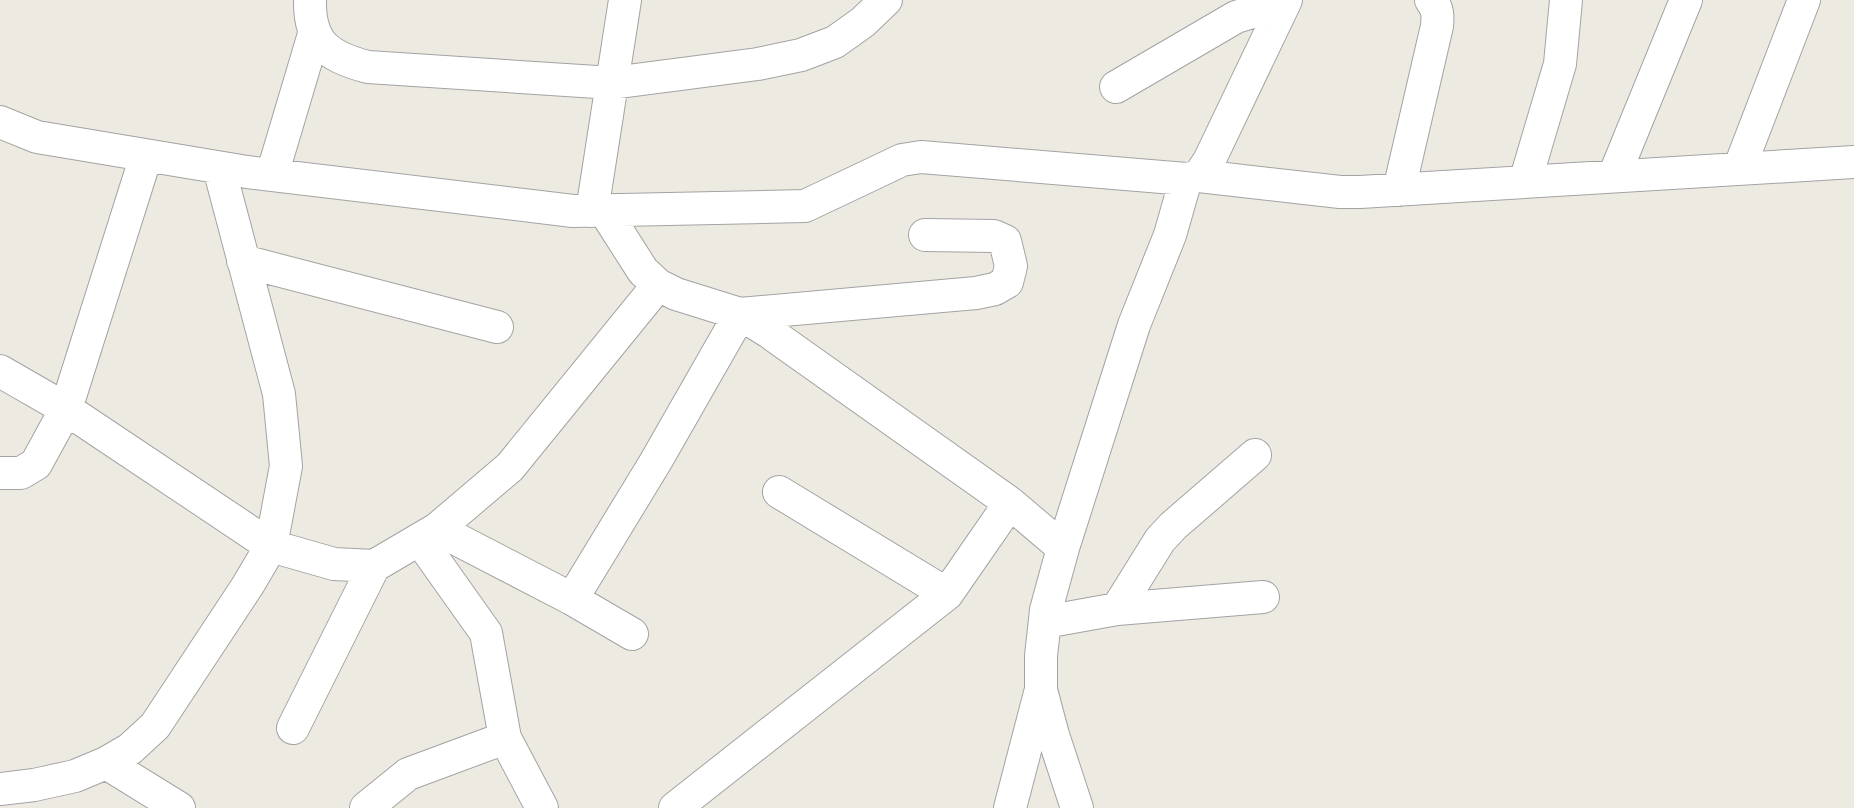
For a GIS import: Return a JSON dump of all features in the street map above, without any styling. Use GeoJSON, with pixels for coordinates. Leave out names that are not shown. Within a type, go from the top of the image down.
{"type":"FeatureCollection","features":[{"type":"Feature","properties":{"kind":"street"},"geometry":{"type":"LineString","coordinates":[[272,175],[314,34],[310,0]]}},
{"type":"Feature","properties":{"kind":"street"},"geometry":{"type":"LineString","coordinates":[[625,0],[612,83],[598,210],[643,271],[658,285],[676,294],[740,314],[769,332],[1010,503],[1063,548]]}},
{"type":"Feature","properties":{"kind":"street"},"geometry":{"type":"LineString","coordinates":[[314,34],[327,50],[344,61],[368,67],[612,83],[758,64],[801,55],[835,42],[849,33],[886,0]]}},
{"type":"Feature","properties":{"kind":"street"},"geometry":{"type":"LineString","coordinates":[[1399,190],[1437,26],[1438,15],[1431,0]]}},
{"type":"Feature","properties":{"kind":"street"},"geometry":{"type":"LineString","coordinates":[[1525,182],[1560,64],[1566,0]]}},
{"type":"Feature","properties":{"kind":"street"},"geometry":{"type":"LineString","coordinates":[[1614,176],[1686,0]]}},
{"type":"Feature","properties":{"kind":"street"},"geometry":{"type":"LineString","coordinates":[[1739,169],[1804,0]]}},
{"type":"Feature","properties":{"kind":"street"},"geometry":{"type":"LineString","coordinates":[[1116,87],[1236,17],[1283,5]]}},
{"type":"Feature","properties":{"kind":"street"},"geometry":{"type":"LineString","coordinates":[[1010,808],[1041,690],[1041,656],[1045,622],[1063,548],[1134,325],[1193,177],[1209,161],[1283,5]]}},
{"type":"Feature","properties":{"kind":"street"},"geometry":{"type":"LineString","coordinates":[[0,122],[37,137],[219,168],[573,211],[805,206],[902,160],[921,157],[1193,177],[1340,192],[1854,162]]}},
{"type":"Feature","properties":{"kind":"street"},"geometry":{"type":"LineString","coordinates":[[0,473],[21,473],[36,464],[66,409],[146,156]]}},
{"type":"Feature","properties":{"kind":"street"},"geometry":{"type":"LineString","coordinates":[[0,789],[34,785],[75,776],[106,763],[130,749],[155,726],[271,546],[286,466],[279,394],[219,168]]}},
{"type":"Feature","properties":{"kind":"street"},"geometry":{"type":"LineString","coordinates":[[740,314],[976,293],[995,288],[1006,282],[1011,266],[1005,241],[994,236],[925,235]]}},
{"type":"Feature","properties":{"kind":"street"},"geometry":{"type":"LineString","coordinates":[[243,261],[497,327]]}},
{"type":"Feature","properties":{"kind":"street"},"geometry":{"type":"LineString","coordinates":[[0,370],[66,409],[271,546],[334,564],[374,566],[429,535],[510,466],[658,285]]}},
{"type":"Feature","properties":{"kind":"street"},"geometry":{"type":"LineString","coordinates":[[572,599],[656,461],[740,314]]}},
{"type":"Feature","properties":{"kind":"street"},"geometry":{"type":"LineString","coordinates":[[1117,609],[1160,540],[1255,455]]}},
{"type":"Feature","properties":{"kind":"street"},"geometry":{"type":"LineString","coordinates":[[779,492],[947,594]]}},
{"type":"Feature","properties":{"kind":"street"},"geometry":{"type":"LineString","coordinates":[[675,808],[947,594],[1010,503]]}},
{"type":"Feature","properties":{"kind":"street"},"geometry":{"type":"LineString","coordinates":[[429,535],[572,599],[632,634]]}},
{"type":"Feature","properties":{"kind":"street"},"geometry":{"type":"LineString","coordinates":[[429,535],[486,633],[505,738],[542,808]]}},
{"type":"Feature","properties":{"kind":"street"},"geometry":{"type":"LineString","coordinates":[[293,728],[374,566]]}},
{"type":"Feature","properties":{"kind":"street"},"geometry":{"type":"LineString","coordinates":[[1045,622],[1117,609],[1263,597]]}},
{"type":"Feature","properties":{"kind":"street"},"geometry":{"type":"LineString","coordinates":[[1041,690],[1077,808]]}},
{"type":"Feature","properties":{"kind":"street"},"geometry":{"type":"LineString","coordinates":[[366,808],[408,774],[505,738]]}},
{"type":"Feature","properties":{"kind":"street"},"geometry":{"type":"LineString","coordinates":[[106,763],[179,808]]}}]}
